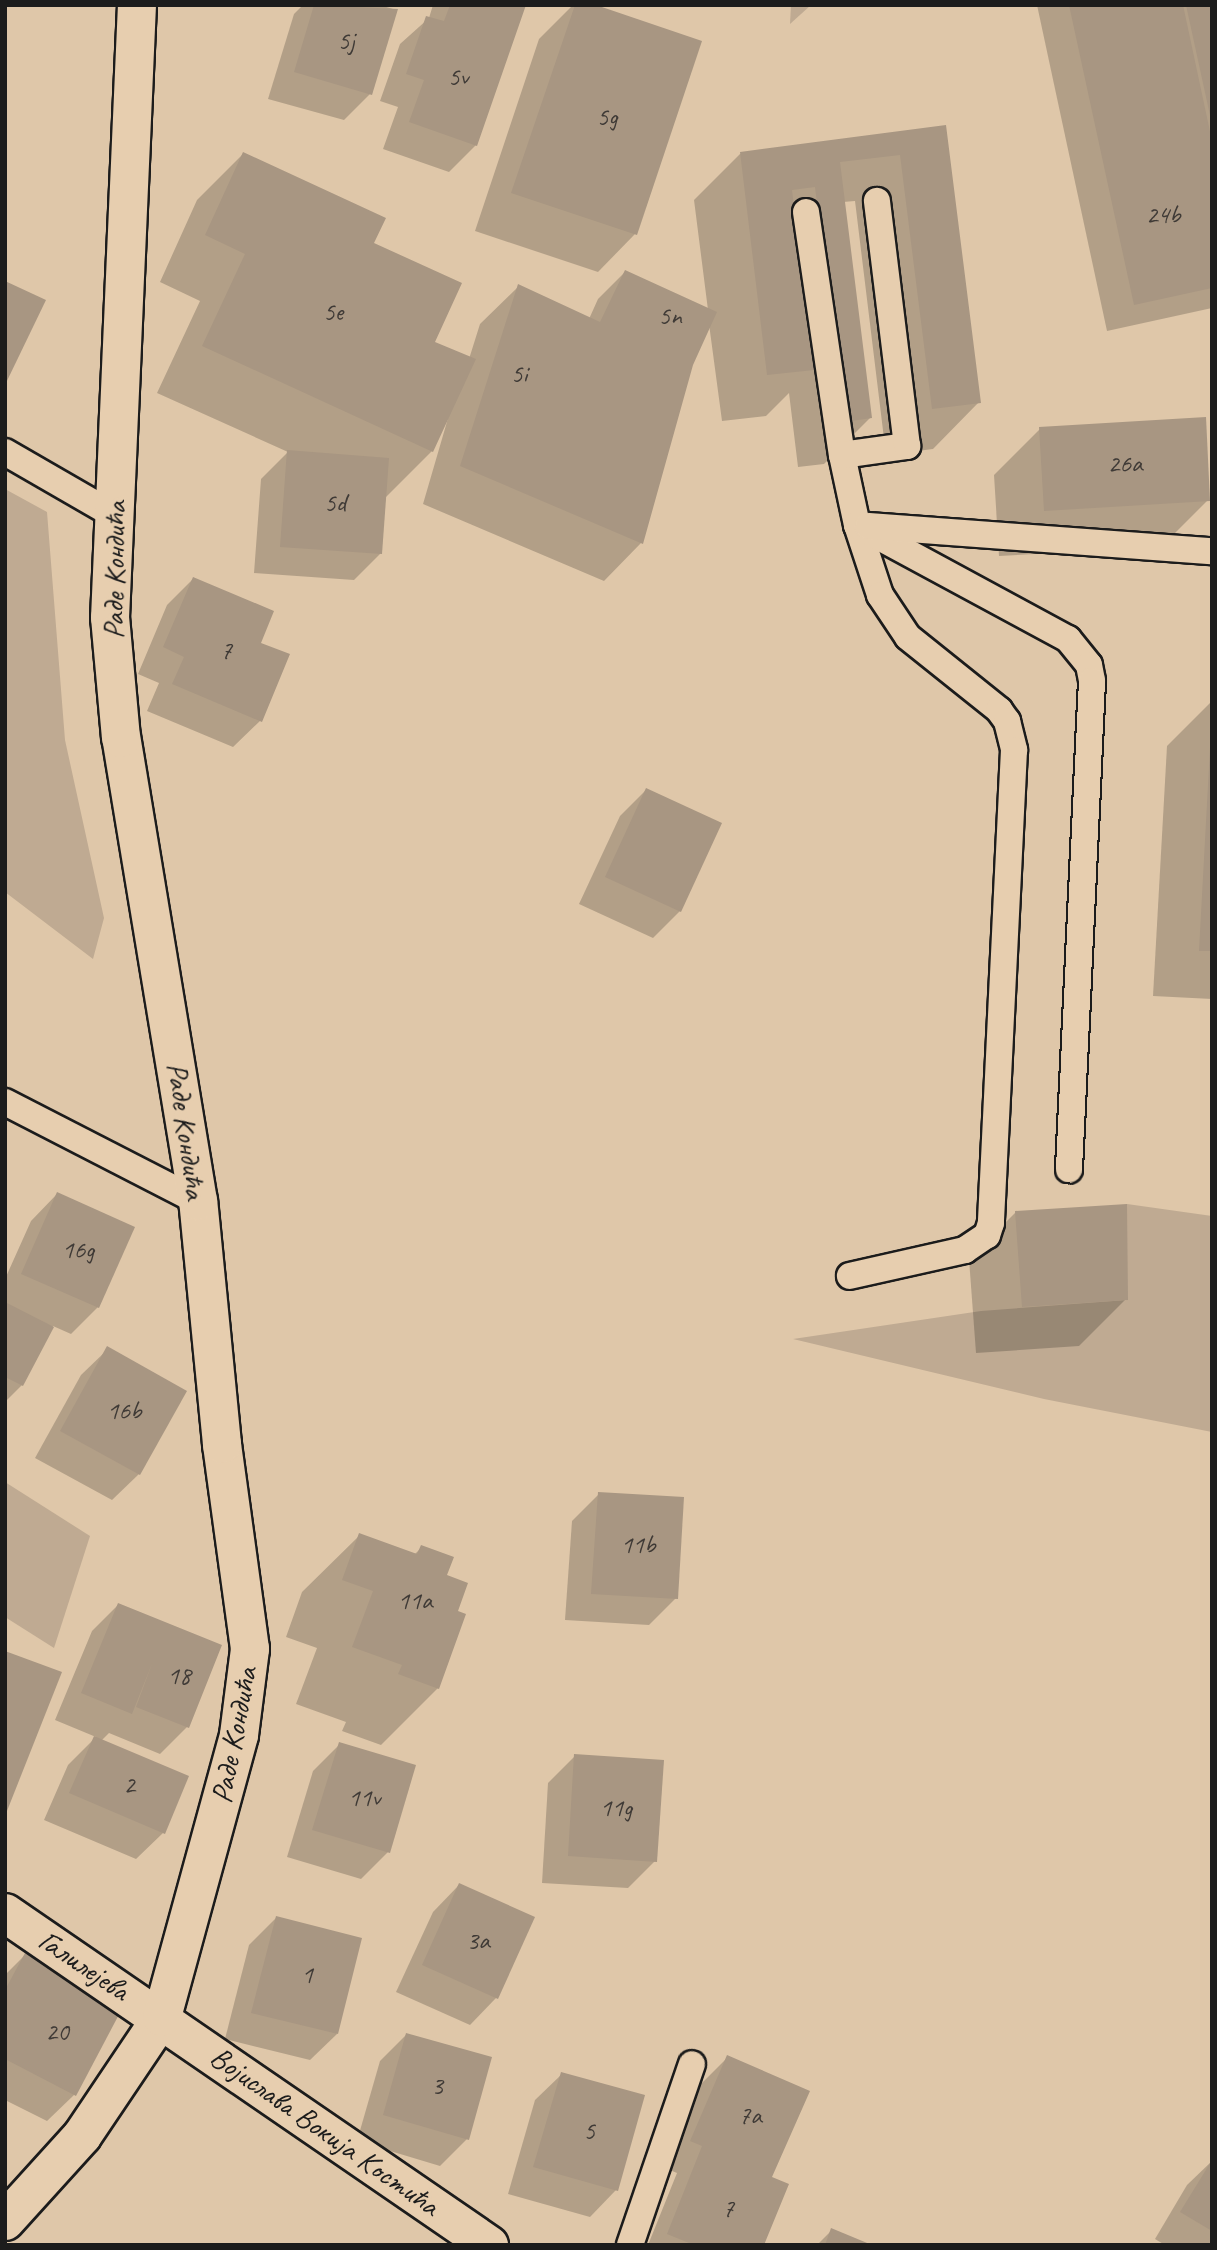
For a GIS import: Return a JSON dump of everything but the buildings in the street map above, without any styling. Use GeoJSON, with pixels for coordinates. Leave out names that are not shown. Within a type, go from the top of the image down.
{"type":"FeatureCollection","features":[{"type":"Feature","properties":{"kind":"street","name":"Раде Кондића"},"geometry":{"type":"LineString","coordinates":[[12,2205],[82,2136],[162,2017],[189,1933],[239,1735],[250,1649],[222,1444],[198,1201],[121,738],[110,618],[137,5]]}},
{"type":"Feature","properties":{"kind":"street","name":"Галилејева"},"geometry":{"type":"LineString","coordinates":[[5,1913],[162,2017]]}},
{"type":"Feature","properties":{"kind":"street","name":"Војислава Вокија Костића"},"geometry":{"type":"LineString","coordinates":[[162,2017],[489,2245]]}},
{"type":"Feature","properties":{"kind":"lane"},"geometry":{"type":"LineString","coordinates":[[842,455],[907,446],[877,201]]}},
{"type":"Feature","properties":{"kind":"lane"},"geometry":{"type":"LineString","coordinates":[[806,212],[842,455],[857,525],[880,595],[893,620],[999,710],[1007,721],[1014,750],[991,1223],[987,1235],[965,1250],[850,1276]]}},
{"type":"Feature","properties":{"kind":"lane"},"geometry":{"type":"LineString","coordinates":[[5,452],[114,515]]}},
{"type":"Feature","properties":{"kind":"lane"},"geometry":{"type":"LineString","coordinates":[[857,525],[1212,551]]}},
{"type":"Feature","properties":{"kind":"lane"},"geometry":{"type":"LineString","coordinates":[[857,525],[1068,639],[1088,665],[1092,681],[1069,1169]]}},
{"type":"Feature","properties":{"kind":"lane"},"geometry":{"type":"LineString","coordinates":[[5,1102],[198,1201]]}},
{"type":"Feature","properties":{"kind":"lane"},"geometry":{"type":"LineString","coordinates":[[630,2245],[692,2064]]}},
{"type":"Feature","properties":{"kind":"shaded area"},"geometry":{"type":"Polygon","coordinates":[[[791,5],[811,5],[790,24],[791,5]]]}},
{"type":"Feature","properties":{"kind":"shaded area"},"geometry":{"type":"Polygon","coordinates":[[[5,489],[47,512],[65,740],[104,918],[93,959],[5,892],[5,489]]]}},
{"type":"Feature","properties":{"kind":"shaded area"},"geometry":{"type":"Polygon","coordinates":[[[1127,1204],[1212,1216],[1212,1432],[1044,1399],[793,1339],[981,1311],[1127,1300],[1127,1204]]]}},
{"type":"Feature","properties":{"kind":"shaded area"},"geometry":{"type":"Polygon","coordinates":[[[5,1482],[90,1536],[54,1648],[5,1617],[5,1482]]]}}]}
